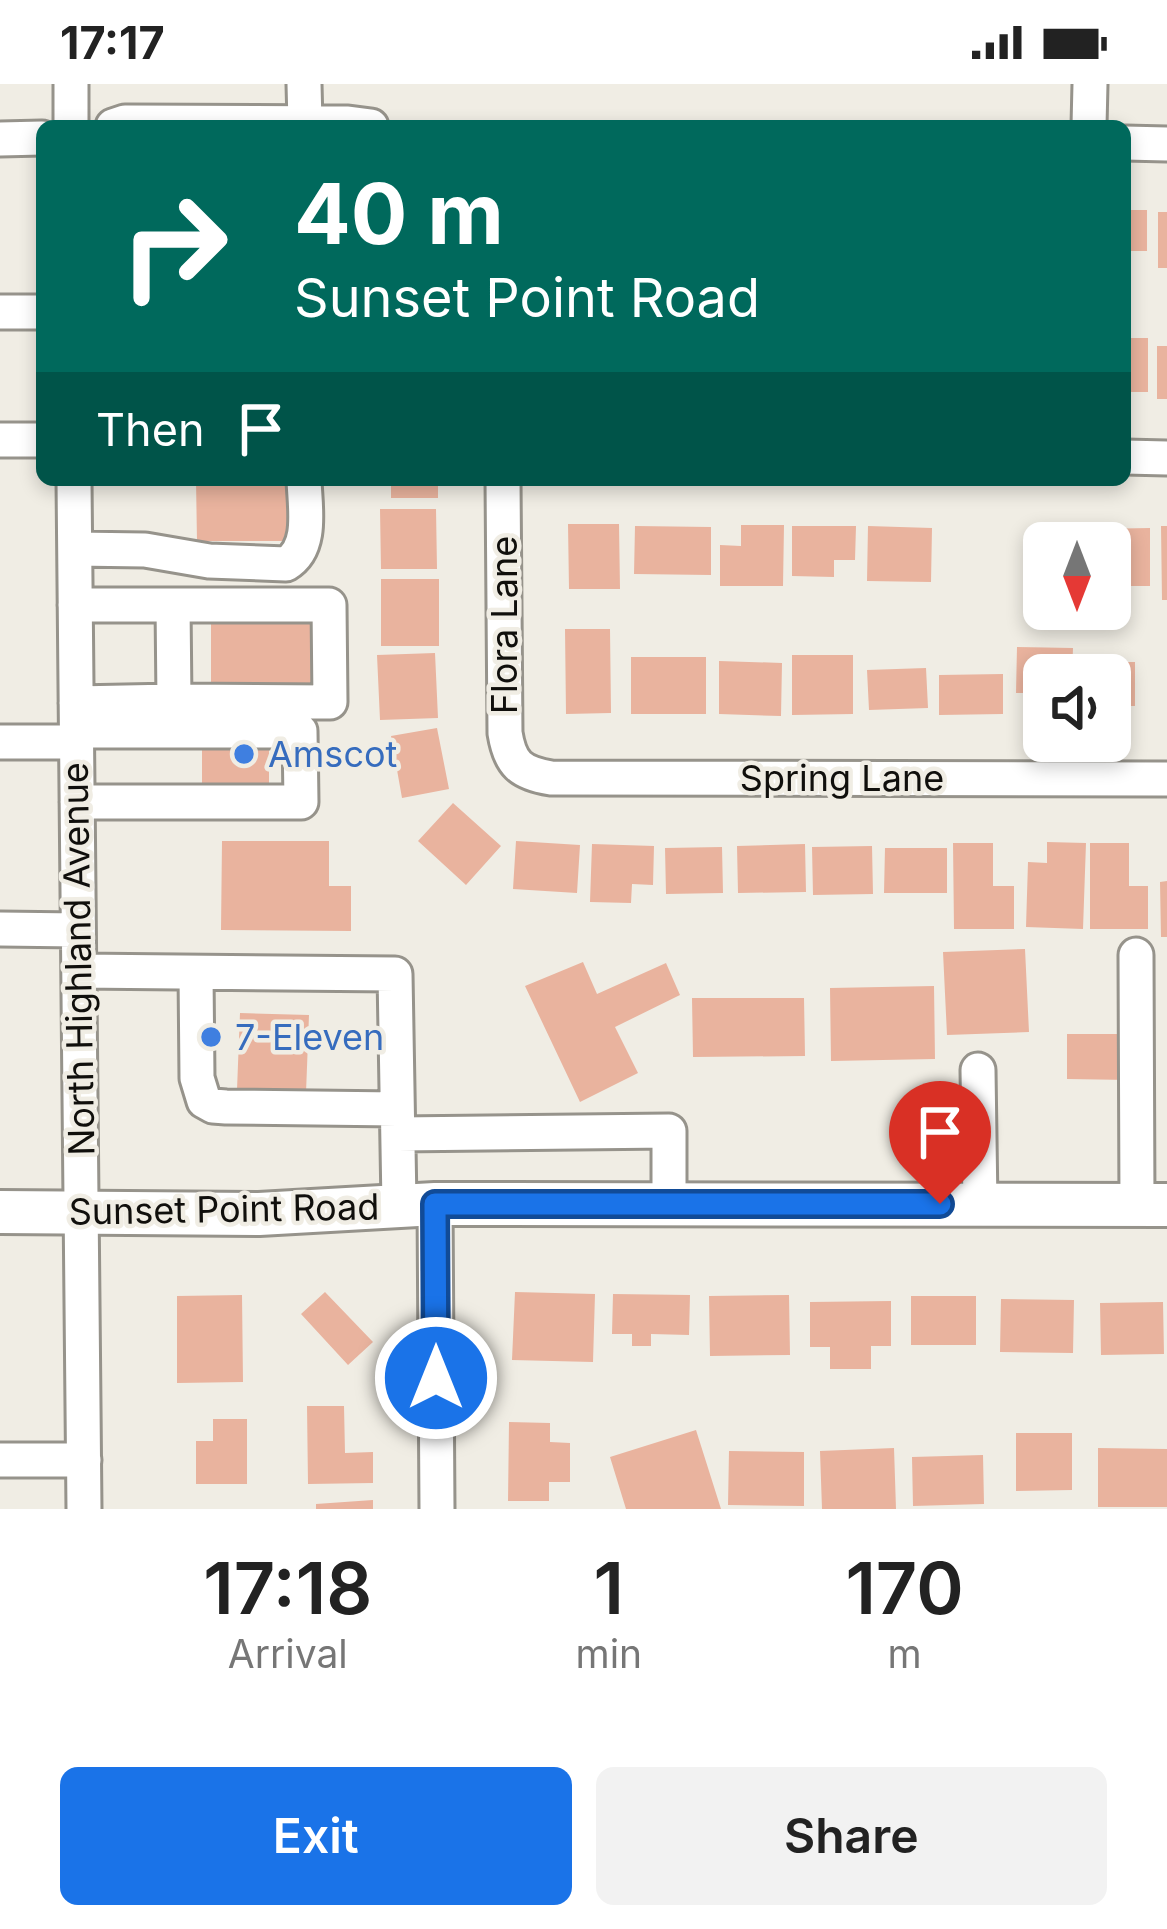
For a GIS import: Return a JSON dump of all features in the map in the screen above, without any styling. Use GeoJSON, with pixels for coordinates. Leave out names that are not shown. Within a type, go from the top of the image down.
{"type":"FeatureCollection","features":[{"type":"Feature","properties":{"kind":"main road","name":"Sunset Point Road"},"geometry":{"type":"LineString","coordinates":[[0,1213],[259,1214],[417,1204],[1152,1205]]}},
{"type":"Feature","properties":{"kind":"street"},"geometry":{"type":"LineString","coordinates":[[71,84],[71,120]]}},
{"type":"Feature","properties":{"kind":"street"},"geometry":{"type":"LineString","coordinates":[[304,84],[305,120]]}},
{"type":"Feature","properties":{"kind":"street"},"geometry":{"type":"LineString","coordinates":[[1089,120],[1090,84]]}},
{"type":"Feature","properties":{"kind":"street"},"geometry":{"type":"LineString","coordinates":[[0,139],[36,138]]}},
{"type":"Feature","properties":{"kind":"street"},"geometry":{"type":"LineString","coordinates":[[1131,143],[1167,144]]}},
{"type":"Feature","properties":{"kind":"street"},"geometry":{"type":"LineString","coordinates":[[0,312],[36,312]]}},
{"type":"Feature","properties":{"kind":"street"},"geometry":{"type":"LineString","coordinates":[[0,440],[36,440]]}},
{"type":"Feature","properties":{"kind":"street"},"geometry":{"type":"LineString","coordinates":[[1131,457],[1167,458]]}},
{"type":"Feature","properties":{"kind":"street","name":"North Highland Avenue"},"geometry":{"type":"LineString","coordinates":[[74,486],[84,1509]]}},
{"type":"Feature","properties":{"kind":"street"},"geometry":{"type":"LineString","coordinates":[[74,549],[145,550],[209,561],[286,564],[301,550],[307,524],[304,486]]}},
{"type":"Feature","properties":{"kind":"street","name":"Flora Lane"},"geometry":{"type":"LineString","coordinates":[[503,486],[505,733],[508,751],[519,766]]}},
{"type":"Feature","properties":{"kind":"street"},"geometry":{"type":"LineString","coordinates":[[0,742],[174,701],[330,701],[329,605],[75,604]]}},
{"type":"Feature","properties":{"kind":"street"},"geometry":{"type":"LineString","coordinates":[[173,604],[174,701]]}},
{"type":"Feature","properties":{"kind":"street"},"geometry":{"type":"LineString","coordinates":[[76,725],[300,731],[301,802],[77,802]]}},
{"type":"Feature","properties":{"kind":"street","name":"Spring Lane"},"geometry":{"type":"LineString","coordinates":[[519,766],[551,778],[1167,779]]}},
{"type":"Feature","properties":{"kind":"street"},"geometry":{"type":"LineString","coordinates":[[0,929],[78,930]]}},
{"type":"Feature","properties":{"kind":"street"},"geometry":{"type":"LineString","coordinates":[[1136,955],[1152,1205]]}},
{"type":"Feature","properties":{"kind":"street"},"geometry":{"type":"LineString","coordinates":[[79,971],[395,974],[398,1121],[417,1204],[437,1509]]}},
{"type":"Feature","properties":{"kind":"street"},"geometry":{"type":"LineString","coordinates":[[196,973],[197,1078],[204,1101],[213,1106],[398,1121],[669,1131],[670,1204]]}},
{"type":"Feature","properties":{"kind":"street"},"geometry":{"type":"LineString","coordinates":[[978,1070],[980,1205]]}},
{"type":"Feature","properties":{"kind":"street"},"geometry":{"type":"LineString","coordinates":[[0,1460],[84,1460]]}},
{"type":"Feature","properties":{"kind":"building"},"geometry":{"type":"Polygon","coordinates":[[[1131,210],[1147,210],[1147,251],[1131,251],[1131,210]]]}},
{"type":"Feature","properties":{"kind":"building"},"geometry":{"type":"Polygon","coordinates":[[[1158,212],[1167,212],[1167,268],[1158,268],[1158,212]]]}},
{"type":"Feature","properties":{"kind":"building"},"geometry":{"type":"Polygon","coordinates":[[[1131,338],[1148,338],[1148,392],[1131,392],[1131,338]]]}},
{"type":"Feature","properties":{"kind":"building"},"geometry":{"type":"Polygon","coordinates":[[[1157,346],[1167,346],[1167,399],[1157,399],[1157,346]]]}},
{"type":"Feature","properties":{"kind":"building"},"geometry":{"type":"Polygon","coordinates":[[[196,486],[289,486],[290,541],[197,541],[196,486]]]}},
{"type":"Feature","properties":{"kind":"building"},"geometry":{"type":"Polygon","coordinates":[[[391,486],[438,486],[438,498],[391,498],[391,486]]]}},
{"type":"Feature","properties":{"kind":"building"},"geometry":{"type":"Polygon","coordinates":[[[380,509],[436,509],[437,569],[381,569],[380,509]]]}},
{"type":"Feature","properties":{"kind":"building"},"geometry":{"type":"Polygon","coordinates":[[[568,524],[619,524],[620,589],[569,589],[568,524]]]}},
{"type":"Feature","properties":{"kind":"building"},"geometry":{"type":"Polygon","coordinates":[[[741,525],[784,525],[783,586],[720,586],[720,545],[741,546],[741,525]]]}},
{"type":"Feature","properties":{"kind":"building"},"geometry":{"type":"Polygon","coordinates":[[[635,526],[711,527],[711,575],[634,574],[635,526]]]}},
{"type":"Feature","properties":{"kind":"building"},"geometry":{"type":"Polygon","coordinates":[[[792,526],[856,526],[855,560],[834,560],[834,577],[792,576],[792,526]]]}},
{"type":"Feature","properties":{"kind":"building"},"geometry":{"type":"Polygon","coordinates":[[[868,526],[932,528],[931,582],[867,581],[868,526]]]}},
{"type":"Feature","properties":{"kind":"building"},"geometry":{"type":"Polygon","coordinates":[[[1161,526],[1167,526],[1167,600],[1162,600],[1161,526]]]}},
{"type":"Feature","properties":{"kind":"building"},"geometry":{"type":"Polygon","coordinates":[[[1131,528],[1150,528],[1150,586],[1131,586],[1131,528]]]}},
{"type":"Feature","properties":{"kind":"building"},"geometry":{"type":"Polygon","coordinates":[[[381,579],[439,579],[439,646],[381,646],[381,579]]]}},
{"type":"Feature","properties":{"kind":"building"},"geometry":{"type":"Polygon","coordinates":[[[211,613],[322,614],[321,690],[211,689],[211,613]]]}},
{"type":"Feature","properties":{"kind":"building"},"geometry":{"type":"Polygon","coordinates":[[[565,629],[610,629],[611,713],[566,714],[565,629]]]}},
{"type":"Feature","properties":{"kind":"building"},"geometry":{"type":"Polygon","coordinates":[[[1017,647],[1073,648],[1073,654],[1023,654],[1023,693],[1016,693],[1017,647]]]}},
{"type":"Feature","properties":{"kind":"building"},"geometry":{"type":"Polygon","coordinates":[[[435,653],[438,718],[380,720],[377,655],[435,653]]]}},
{"type":"Feature","properties":{"kind":"building"},"geometry":{"type":"Polygon","coordinates":[[[792,655],[853,655],[853,714],[792,715],[792,655]]]}},
{"type":"Feature","properties":{"kind":"building"},"geometry":{"type":"Polygon","coordinates":[[[631,657],[706,657],[706,714],[631,714],[631,657]]]}},
{"type":"Feature","properties":{"kind":"building"},"geometry":{"type":"Polygon","coordinates":[[[719,661],[782,663],[781,716],[719,714],[719,661]]]}},
{"type":"Feature","properties":{"kind":"building"},"geometry":{"type":"Polygon","coordinates":[[[1131,662],[1135,662],[1135,706],[1131,706],[1131,662]]]}},
{"type":"Feature","properties":{"kind":"building"},"geometry":{"type":"Polygon","coordinates":[[[926,668],[928,708],[869,710],[867,670],[926,668]]]}},
{"type":"Feature","properties":{"kind":"building"},"geometry":{"type":"Polygon","coordinates":[[[1003,674],[1003,714],[939,715],[939,675],[1003,674]]]}},
{"type":"Feature","properties":{"kind":"building"},"geometry":{"type":"Polygon","coordinates":[[[437,728],[449,789],[402,798],[391,736],[437,728]]]}},
{"type":"Feature","properties":{"kind":"building"},"geometry":{"type":"Polygon","coordinates":[[[202,737],[269,737],[269,786],[202,786],[202,737]]]}},
{"type":"Feature","properties":{"kind":"building"},"geometry":{"type":"Polygon","coordinates":[[[453,803],[501,846],[466,885],[418,841],[453,803]]]}},
{"type":"Feature","properties":{"kind":"building"},"geometry":{"type":"Polygon","coordinates":[[[222,841],[329,841],[329,886],[351,886],[351,931],[221,930],[222,841]]]}},
{"type":"Feature","properties":{"kind":"building"},"geometry":{"type":"Polygon","coordinates":[[[516,841],[580,845],[577,893],[513,889],[516,841]]]}},
{"type":"Feature","properties":{"kind":"building"},"geometry":{"type":"Polygon","coordinates":[[[1047,842],[1086,843],[1083,929],[1026,927],[1028,862],[1047,863],[1047,842]]]}},
{"type":"Feature","properties":{"kind":"building"},"geometry":{"type":"Polygon","coordinates":[[[953,843],[993,843],[993,886],[1014,886],[1014,929],[954,929],[953,843]]]}},
{"type":"Feature","properties":{"kind":"building"},"geometry":{"type":"Polygon","coordinates":[[[1090,843],[1129,843],[1129,886],[1148,886],[1148,929],[1090,929],[1090,843]]]}},
{"type":"Feature","properties":{"kind":"building"},"geometry":{"type":"Polygon","coordinates":[[[592,844],[654,846],[653,885],[632,884],[631,903],[590,902],[592,844]]]}},
{"type":"Feature","properties":{"kind":"building"},"geometry":{"type":"Polygon","coordinates":[[[805,844],[806,892],[738,893],[737,846],[805,844]]]}},
{"type":"Feature","properties":{"kind":"building"},"geometry":{"type":"Polygon","coordinates":[[[872,846],[873,894],[813,895],[812,847],[872,846]]]}},
{"type":"Feature","properties":{"kind":"building"},"geometry":{"type":"Polygon","coordinates":[[[722,847],[723,893],[666,894],[665,848],[722,847]]]}},
{"type":"Feature","properties":{"kind":"building"},"geometry":{"type":"Polygon","coordinates":[[[885,848],[947,848],[947,893],[884,893],[885,848]]]}},
{"type":"Feature","properties":{"kind":"building"},"geometry":{"type":"Polygon","coordinates":[[[1167,881],[1167,937],[1161,937],[1160,882],[1167,881]]]}},
{"type":"Feature","properties":{"kind":"building"},"geometry":{"type":"Polygon","coordinates":[[[1025,949],[1029,1032],[947,1035],[943,952],[1025,949]]]}},
{"type":"Feature","properties":{"kind":"building"},"geometry":{"type":"Polygon","coordinates":[[[583,962],[597,994],[666,963],[680,995],[615,1027],[638,1073],[580,1102],[525,986],[583,962]]]}},
{"type":"Feature","properties":{"kind":"building"},"geometry":{"type":"Polygon","coordinates":[[[934,986],[935,1059],[831,1061],[830,988],[934,986]]]}},
{"type":"Feature","properties":{"kind":"building"},"geometry":{"type":"Polygon","coordinates":[[[692,998],[804,998],[805,1056],[693,1057],[692,998]]]}},
{"type":"Feature","properties":{"kind":"building"},"geometry":{"type":"Polygon","coordinates":[[[240,1013],[309,1015],[306,1093],[237,1090],[240,1013]]]}},
{"type":"Feature","properties":{"kind":"building"},"geometry":{"type":"Polygon","coordinates":[[[1067,1034],[1130,1034],[1130,1080],[1067,1079],[1067,1034]]]}},
{"type":"Feature","properties":{"kind":"building"},"geometry":{"type":"Polygon","coordinates":[[[325,1292],[373,1342],[348,1365],[301,1314],[325,1292]]]}},
{"type":"Feature","properties":{"kind":"building"},"geometry":{"type":"Polygon","coordinates":[[[515,1292],[595,1294],[593,1362],[512,1360],[515,1292]]]}},
{"type":"Feature","properties":{"kind":"building"},"geometry":{"type":"Polygon","coordinates":[[[613,1294],[690,1295],[689,1335],[651,1334],[651,1346],[632,1346],[632,1334],[612,1334],[613,1294]]]}},
{"type":"Feature","properties":{"kind":"building"},"geometry":{"type":"Polygon","coordinates":[[[242,1295],[243,1382],[177,1383],[177,1296],[242,1295]]]}},
{"type":"Feature","properties":{"kind":"building"},"geometry":{"type":"Polygon","coordinates":[[[789,1295],[790,1355],[710,1356],[709,1296],[789,1295]]]}},
{"type":"Feature","properties":{"kind":"building"},"geometry":{"type":"Polygon","coordinates":[[[911,1296],[976,1296],[976,1345],[911,1345],[911,1296]]]}},
{"type":"Feature","properties":{"kind":"building"},"geometry":{"type":"Polygon","coordinates":[[[1001,1299],[1074,1300],[1073,1353],[1000,1352],[1001,1299]]]}},
{"type":"Feature","properties":{"kind":"building"},"geometry":{"type":"Polygon","coordinates":[[[891,1301],[891,1346],[871,1346],[871,1369],[830,1369],[830,1347],[810,1347],[810,1302],[891,1301]]]}},
{"type":"Feature","properties":{"kind":"building"},"geometry":{"type":"Polygon","coordinates":[[[1163,1302],[1164,1354],[1101,1355],[1100,1303],[1163,1302]]]}},
{"type":"Feature","properties":{"kind":"building"},"geometry":{"type":"Polygon","coordinates":[[[307,1406],[344,1406],[345,1453],[373,1452],[373,1483],[308,1484],[307,1406]]]}},
{"type":"Feature","properties":{"kind":"building"},"geometry":{"type":"Polygon","coordinates":[[[213,1419],[247,1419],[247,1484],[196,1484],[196,1441],[213,1441],[213,1419]]]}},
{"type":"Feature","properties":{"kind":"building"},"geometry":{"type":"Polygon","coordinates":[[[509,1422],[550,1423],[550,1442],[570,1443],[570,1482],[549,1482],[549,1501],[508,1501],[509,1422]]]}},
{"type":"Feature","properties":{"kind":"building"},"geometry":{"type":"Polygon","coordinates":[[[696,1430],[721,1509],[626,1509],[610,1457],[696,1430]]]}},
{"type":"Feature","properties":{"kind":"building"},"geometry":{"type":"Polygon","coordinates":[[[1016,1433],[1072,1433],[1072,1490],[1016,1491],[1016,1433]]]}},
{"type":"Feature","properties":{"kind":"building"},"geometry":{"type":"Polygon","coordinates":[[[894,1448],[896,1509],[822,1509],[820,1451],[894,1448]]]}},
{"type":"Feature","properties":{"kind":"building"},"geometry":{"type":"Polygon","coordinates":[[[1098,1448],[1167,1449],[1167,1507],[1098,1507],[1098,1448]]]}},
{"type":"Feature","properties":{"kind":"building"},"geometry":{"type":"Polygon","coordinates":[[[729,1451],[804,1452],[804,1506],[728,1505],[729,1451]]]}},
{"type":"Feature","properties":{"kind":"building"},"geometry":{"type":"Polygon","coordinates":[[[983,1455],[984,1504],[913,1506],[912,1457],[983,1455]]]}},
{"type":"Feature","properties":{"kind":"building"},"geometry":{"type":"Polygon","coordinates":[[[373,1500],[373,1509],[316,1509],[316,1504],[373,1500]]]}},
{"type":"Feature","properties":{"kind":"place","name":"Amscot"},"geometry":{"type":"Point","coordinates":[244,754]}},
{"type":"Feature","properties":{"kind":"place","name":"7-Eleven"},"geometry":{"type":"Point","coordinates":[211,1037]}},
{"type":"Feature","properties":{"kind":"route"},"geometry":{"type":"LineString","coordinates":[[436,1378],[435,1204],[940,1204]]}}]}
